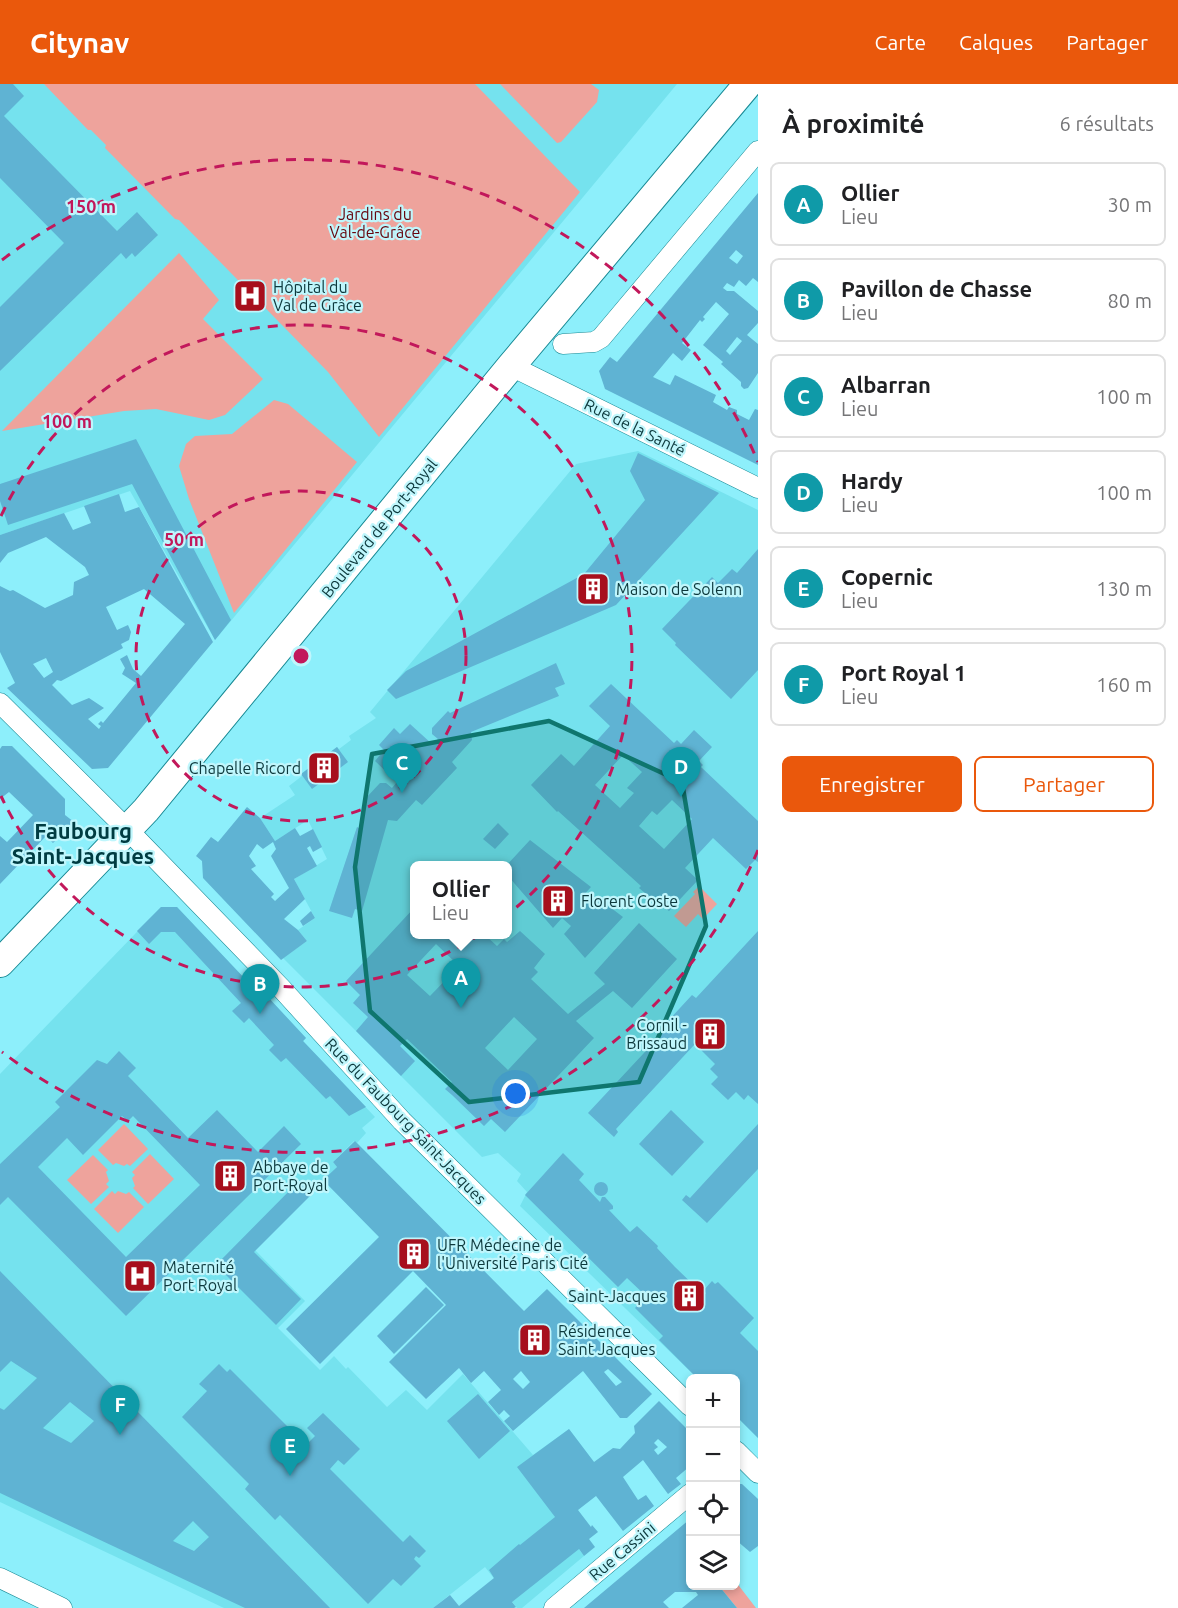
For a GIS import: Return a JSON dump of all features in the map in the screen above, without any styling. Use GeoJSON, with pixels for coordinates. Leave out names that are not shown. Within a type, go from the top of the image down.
{"type":"FeatureCollection","features":[{"type":"Feature","properties":{"kind":"main road","name":"Boulevard de Port-Royal"},"geometry":{"type":"LineString","coordinates":[[0,963],[128,830],[511,366],[748,84]]}},
{"type":"Feature","properties":{"kind":"street"},"geometry":{"type":"LineString","coordinates":[[563,344],[594,342],[601,338],[758,151]]}},
{"type":"Feature","properties":{"kind":"street","name":"Rue de la Santé"},"geometry":{"type":"LineString","coordinates":[[511,366],[758,488]]}},
{"type":"Feature","properties":{"kind":"street","name":"Rue du Faubourg Saint-Jacques"},"geometry":{"type":"LineString","coordinates":[[4,716],[128,830],[281,988],[410,1129],[686,1402]]}},
{"type":"Feature","properties":{"kind":"street"},"geometry":{"type":"LineString","coordinates":[[740,1457],[758,1473]]}},
{"type":"Feature","properties":{"kind":"street","name":"Rue Cassini"},"geometry":{"type":"LineString","coordinates":[[554,1608],[686,1497]]}},
{"type":"Feature","properties":{"kind":"street"},"geometry":{"type":"LineString","coordinates":[[0,1578],[62,1608]]}},
{"type":"Feature","properties":{"kind":"highlighted area"},"geometry":{"type":"Polygon","coordinates":[[[549,721],[682,782],[706,926],[639,1082],[469,1102],[370,1011],[355,867],[372,754],[549,721]]]}},
{"type":"Feature","properties":{"kind":"shaded area","name":"Hôpital du Val de Grâce"},"geometry":{"type":"Polygon","coordinates":[[[0,84],[677,84],[215,640],[130,491],[0,535],[0,84]]]}},
{"type":"Feature","properties":{"kind":"shaded area"},"geometry":{"type":"Polygon","coordinates":[[[638,451],[758,510],[758,1438],[740,1420],[740,1374],[693,1374],[520,1206],[527,1192],[517,1181],[521,1174],[498,1153],[482,1157],[283,958],[307,941],[298,930],[315,918],[294,879],[327,859],[308,820],[275,841],[260,818],[295,795],[289,786],[302,776],[301,774],[337,747],[339,749],[351,740],[349,736],[376,718],[370,712],[576,464],[638,451]]]}},
{"type":"Feature","properties":{"kind":"shaded area","name":"Maternité Port Royal"},"geometry":{"type":"Polygon","coordinates":[[[161,907],[177,907],[247,981],[253,981],[306,1038],[303,1041],[375,1117],[362,1128],[366,1133],[357,1143],[354,1141],[333,1162],[337,1167],[255,1250],[305,1301],[278,1328],[320,1370],[334,1356],[387,1407],[406,1390],[427,1410],[463,1374],[533,1455],[569,1429],[594,1462],[553,1514],[584,1556],[522,1608],[517,1608],[485,1567],[433,1608],[224,1608],[0,1502],[0,1074],[161,907]]]}},
{"type":"Feature","properties":{"kind":"green space","name":"Jardins du Val-de-Grâce"},"geometry":{"type":"Polygon","coordinates":[[[44,84],[475,84],[580,192],[379,437],[328,372],[44,84]]]}},
{"type":"Feature","properties":{"kind":"green space"},"geometry":{"type":"Polygon","coordinates":[[[500,84],[591,84],[599,90],[597,102],[561,142],[557,143],[500,84]]]}},
{"type":"Feature","properties":{"kind":"green space"},"geometry":{"type":"Polygon","coordinates":[[[179,253],[219,300],[203,319],[263,379],[225,415],[209,420],[156,409],[124,411],[2,431],[179,253]]]}},
{"type":"Feature","properties":{"kind":"green space"},"geometry":{"type":"Polygon","coordinates":[[[274,400],[288,404],[357,462],[234,613],[189,499],[179,466],[186,444],[195,436],[232,434],[274,400]]]}},
{"type":"Feature","properties":{"kind":"green space"},"geometry":{"type":"Polygon","coordinates":[[[699,886],[717,904],[703,919],[698,914],[686,927],[674,916],[695,894],[693,892],[699,886]]]}},
{"type":"Feature","properties":{"kind":"green space"},"geometry":{"type":"Polygon","coordinates":[[[124,1124],[148,1149],[130,1166],[116,1163],[113,1165],[98,1150],[124,1124]]]}},
{"type":"Feature","properties":{"kind":"green space"},"geometry":{"type":"Polygon","coordinates":[[[150,1154],[174,1179],[148,1204],[133,1188],[135,1186],[132,1178],[135,1175],[132,1172],[150,1154]]]}},
{"type":"Feature","properties":{"kind":"green space"},"geometry":{"type":"Polygon","coordinates":[[[93,1155],[108,1170],[106,1172],[109,1181],[106,1184],[109,1187],[91,1204],[67,1180],[93,1155]]]}},
{"type":"Feature","properties":{"kind":"green space"},"geometry":{"type":"Polygon","coordinates":[[[112,1191],[115,1194],[118,1191],[126,1194],[129,1192],[144,1207],[118,1233],[94,1209],[112,1191]]]}},
{"type":"Feature","properties":{"kind":"green space"},"geometry":{"type":"Polygon","coordinates":[[[740,1587],[756,1608],[737,1608],[722,1590],[740,1590],[740,1587]]]}},
{"type":"Feature","properties":{"kind":"building"},"geometry":{"type":"Polygon","coordinates":[[[0,84],[13,84],[24,96],[4,116],[117,231],[137,212],[158,235],[135,257],[132,253],[126,259],[121,253],[0,371],[0,307],[64,243],[0,178],[0,84]]]}},
{"type":"Feature","properties":{"kind":"building"},"geometry":{"type":"Polygon","coordinates":[[[758,193],[758,282],[753,278],[746,286],[739,280],[734,287],[727,283],[723,288],[727,291],[734,291],[758,311],[758,323],[747,335],[758,344],[758,373],[748,388],[744,389],[741,382],[721,364],[723,362],[703,345],[729,314],[716,302],[703,317],[705,319],[702,322],[700,320],[682,343],[691,350],[682,361],[673,353],[653,377],[670,385],[675,375],[716,395],[713,402],[727,410],[729,407],[737,410],[737,414],[749,420],[755,409],[758,410],[758,465],[605,389],[599,371],[610,357],[617,362],[758,193]],[[736,250],[729,258],[737,264],[743,256],[736,250]],[[737,337],[726,351],[730,355],[742,341],[737,337]]]}},
{"type":"Feature","properties":{"kind":"building"},"geometry":{"type":"Polygon","coordinates":[[[136,439],[231,620],[215,640],[132,484],[8,525],[0,501],[0,484],[136,439]]]}},
{"type":"Feature","properties":{"kind":"building","name":"Maison de Solenn"},"geometry":{"type":"Polygon","coordinates":[[[638,453],[719,493],[616,605],[396,699],[387,690],[406,671],[584,574],[645,500],[630,471],[638,453]]]}},
{"type":"Feature","properties":{"kind":"building"},"geometry":{"type":"Polygon","coordinates":[[[119,494],[125,512],[139,507],[213,642],[108,768],[92,769],[7,688],[15,683],[0,652],[0,586],[10,591],[13,590],[45,608],[73,595],[74,582],[89,575],[85,567],[46,537],[8,553],[0,563],[0,535],[64,513],[73,530],[91,523],[84,506],[119,494]],[[144,589],[106,607],[117,630],[128,625],[131,632],[129,640],[121,644],[123,648],[61,681],[57,680],[52,685],[72,705],[89,698],[104,708],[88,719],[99,729],[101,726],[98,724],[101,721],[103,723],[136,683],[122,674],[125,668],[120,659],[127,655],[133,669],[141,676],[185,624],[144,589]],[[46,658],[33,664],[44,678],[53,672],[46,658]]]}},
{"type":"Feature","properties":{"kind":"building"},"geometry":{"type":"Polygon","coordinates":[[[758,549],[758,670],[731,699],[675,645],[676,643],[662,629],[712,577],[718,583],[732,569],[737,573],[758,549]]]}},
{"type":"Feature","properties":{"kind":"building"},"geometry":{"type":"Polygon","coordinates":[[[556,663],[565,684],[555,688],[559,696],[471,732],[472,740],[452,762],[457,768],[422,805],[416,800],[397,821],[388,820],[362,911],[355,909],[352,918],[329,911],[357,827],[359,828],[367,801],[365,799],[380,783],[386,783],[392,788],[397,782],[375,761],[384,750],[379,745],[394,728],[400,734],[410,724],[432,744],[438,739],[432,734],[432,728],[448,711],[450,713],[556,663]]]}},
{"type":"Feature","properties":{"kind":"building"},"geometry":{"type":"Polygon","coordinates":[[[611,684],[674,743],[677,740],[681,744],[694,730],[712,747],[699,761],[703,765],[701,767],[758,821],[758,862],[755,860],[746,869],[713,838],[685,868],[698,880],[669,911],[639,888],[641,886],[557,812],[531,785],[561,754],[574,766],[610,726],[589,706],[611,684]],[[623,755],[595,785],[620,808],[634,793],[627,788],[642,772],[623,755]],[[672,800],[657,815],[652,811],[639,826],[664,849],[692,819],[672,800]]]}},
{"type":"Feature","properties":{"kind":"building"},"geometry":{"type":"Polygon","coordinates":[[[2,746],[12,746],[65,799],[65,815],[74,822],[53,843],[46,836],[0,884],[0,836],[7,842],[33,815],[9,792],[0,799],[0,749],[2,746]]]}},
{"type":"Feature","properties":{"kind":"building","name":"Chapelle Ricord"},"geometry":{"type":"Polygon","coordinates":[[[337,747],[348,762],[312,789],[301,774],[337,747]]]}},
{"type":"Feature","properties":{"kind":"building"},"geometry":{"type":"Polygon","coordinates":[[[247,807],[260,818],[275,841],[295,828],[300,836],[313,829],[322,847],[313,852],[310,846],[307,848],[317,866],[294,879],[305,899],[284,919],[307,941],[281,960],[203,878],[202,861],[196,856],[211,837],[218,842],[247,807]],[[273,842],[263,849],[257,844],[249,856],[256,866],[251,869],[274,894],[271,897],[275,901],[289,888],[271,856],[276,849],[273,842]]]}},
{"type":"Feature","properties":{"kind":"building"},"geometry":{"type":"Polygon","coordinates":[[[498,823],[509,834],[495,849],[483,839],[498,823]]]}},
{"type":"Feature","properties":{"kind":"building","name":"Florent Coste"},"geometry":{"type":"Polygon","coordinates":[[[530,840],[591,887],[582,897],[591,905],[598,898],[623,917],[585,958],[564,934],[571,926],[562,918],[553,928],[512,881],[511,861],[530,840]]]}},
{"type":"Feature","properties":{"kind":"building"},"geometry":{"type":"Polygon","coordinates":[[[161,907],[177,907],[247,981],[253,981],[306,1038],[303,1041],[366,1107],[349,1116],[330,1096],[326,1099],[286,1058],[281,1062],[269,1050],[274,1045],[249,1018],[244,1023],[232,1011],[241,1003],[175,932],[161,932],[149,944],[137,931],[161,907]]]}},
{"type":"Feature","properties":{"kind":"building"},"geometry":{"type":"Polygon","coordinates":[[[311,911],[315,918],[303,926],[300,921],[311,911]]]}},
{"type":"Feature","properties":{"kind":"building"},"geometry":{"type":"Polygon","coordinates":[[[410,912],[410,939],[489,939],[497,946],[504,939],[507,942],[512,939],[520,931],[545,954],[534,968],[538,972],[531,979],[568,1014],[605,984],[594,973],[639,923],[677,959],[632,1008],[613,991],[576,1021],[594,1038],[505,1132],[491,1119],[484,1126],[445,1089],[452,1082],[407,1039],[400,1046],[415,1061],[401,1076],[356,1031],[368,1017],[353,1003],[360,995],[346,981],[410,912]],[[436,944],[407,975],[430,996],[459,966],[436,944]],[[514,1017],[485,1048],[508,1070],[537,1039],[514,1017]]]}},
{"type":"Feature","properties":{"kind":"building","name":"Cornil - Brissaud"},"geometry":{"type":"Polygon","coordinates":[[[758,931],[758,1104],[748,1095],[744,1100],[736,1092],[728,1100],[711,1084],[718,1077],[710,1069],[715,1064],[695,1044],[616,1129],[618,1132],[614,1137],[588,1113],[671,1024],[668,1021],[692,995],[696,998],[758,931]]]}},
{"type":"Feature","properties":{"kind":"building","name":"Abbaye de Port-Royal"},"geometry":{"type":"Polygon","coordinates":[[[119,1051],[136,1068],[128,1076],[188,1138],[217,1110],[258,1152],[284,1126],[301,1144],[126,1316],[8,1197],[0,1205],[0,1164],[60,1107],[55,1102],[97,1060],[107,1064],[119,1051]],[[122,1116],[83,1155],[67,1138],[38,1167],[126,1257],[200,1185],[133,1116],[128,1121],[122,1116]]]}},
{"type":"Feature","properties":{"kind":"building"},"geometry":{"type":"Polygon","coordinates":[[[671,1110],[704,1142],[672,1176],[639,1144],[671,1110]]]}},
{"type":"Feature","properties":{"kind":"building"},"geometry":{"type":"Polygon","coordinates":[[[758,1124],[758,1169],[707,1223],[682,1200],[686,1195],[690,1198],[758,1124]]]}},
{"type":"Feature","properties":{"kind":"building","name":"UFR Médecine de l'Université Paris Cité"},"geometry":{"type":"Polygon","coordinates":[[[355,1141],[524,1311],[547,1289],[652,1394],[627,1418],[620,1418],[583,1371],[513,1431],[504,1421],[510,1416],[504,1410],[499,1415],[488,1402],[501,1390],[484,1371],[471,1383],[459,1368],[426,1399],[389,1362],[446,1305],[413,1271],[320,1364],[286,1329],[379,1237],[323,1180],[337,1167],[333,1162],[355,1141]],[[608,1369],[604,1372],[616,1386],[622,1382],[608,1369]],[[521,1371],[513,1379],[523,1389],[530,1382],[521,1371]]]}},
{"type":"Feature","properties":{"kind":"building","name":"Saint-Jacques"},"geometry":{"type":"Polygon","coordinates":[[[563,1153],[584,1174],[579,1180],[600,1202],[602,1197],[605,1197],[613,1206],[613,1209],[609,1210],[630,1232],[637,1226],[704,1295],[706,1293],[703,1291],[712,1281],[715,1284],[718,1282],[754,1318],[740,1333],[758,1351],[758,1438],[740,1420],[740,1374],[693,1374],[659,1340],[663,1336],[635,1308],[646,1296],[627,1278],[618,1287],[525,1195],[563,1153]]]}},
{"type":"Feature","properties":{"kind":"building"},"geometry":{"type":"Polygon","coordinates":[[[300,1180],[313,1193],[254,1252],[301,1299],[276,1325],[216,1265],[300,1180]]]}},
{"type":"Feature","properties":{"kind":"building"},"geometry":{"type":"Polygon","coordinates":[[[601,1182],[606,1184],[608,1189],[606,1194],[601,1196],[596,1194],[594,1189],[596,1184],[601,1182]]]}},
{"type":"Feature","properties":{"kind":"building"},"geometry":{"type":"Polygon","coordinates":[[[0,1271],[330,1608],[245,1608],[0,1493],[0,1408],[4,1410],[37,1378],[11,1361],[0,1372],[0,1271]],[[70,1402],[43,1428],[71,1443],[94,1421],[70,1402]],[[193,1521],[173,1541],[194,1551],[209,1537],[193,1521]]]}},
{"type":"Feature","properties":{"kind":"building"},"geometry":{"type":"Polygon","coordinates":[[[426,1287],[444,1305],[394,1354],[377,1336],[426,1287]]]}},
{"type":"Feature","properties":{"kind":"building"},"geometry":{"type":"Polygon","coordinates":[[[219,1364],[227,1372],[230,1369],[306,1445],[315,1436],[307,1428],[323,1413],[360,1449],[344,1465],[338,1460],[330,1469],[403,1542],[410,1535],[426,1551],[419,1558],[416,1556],[414,1559],[421,1566],[401,1586],[393,1579],[368,1604],[280,1515],[275,1520],[245,1489],[249,1484],[182,1417],[207,1391],[199,1384],[219,1364]]]}},
{"type":"Feature","properties":{"kind":"building"},"geometry":{"type":"Polygon","coordinates":[[[478,1394],[510,1431],[479,1459],[447,1421],[478,1394]]]}},
{"type":"Feature","properties":{"kind":"building"},"geometry":{"type":"Polygon","coordinates":[[[659,1401],[686,1428],[686,1469],[676,1478],[681,1484],[668,1494],[643,1460],[623,1477],[638,1500],[646,1495],[654,1506],[623,1531],[596,1496],[578,1510],[591,1527],[592,1525],[598,1532],[589,1539],[595,1547],[584,1556],[579,1549],[512,1602],[516,1607],[433,1608],[450,1595],[459,1606],[494,1578],[489,1570],[555,1517],[517,1467],[569,1429],[594,1462],[613,1448],[620,1449],[635,1433],[634,1426],[659,1401]],[[658,1439],[654,1443],[658,1447],[654,1450],[658,1455],[667,1447],[658,1439]]]}},
{"type":"Feature","properties":{"kind":"building"},"geometry":{"type":"Polygon","coordinates":[[[740,1484],[758,1499],[758,1546],[750,1552],[740,1543],[740,1484]]]}},
{"type":"Feature","properties":{"kind":"building"},"geometry":{"type":"Polygon","coordinates":[[[686,1522],[686,1590],[722,1590],[737,1608],[682,1608],[698,1595],[696,1592],[675,1592],[663,1602],[669,1608],[584,1608],[686,1522]]]}},
{"type":"Feature","properties":{"kind":"place","name":"Hôpital du Val de Grâce"},"geometry":{"type":"Point","coordinates":[250,296]}},
{"type":"Feature","properties":{"kind":"place","name":"Maison de Solenn"},"geometry":{"type":"Point","coordinates":[593,589]}},
{"type":"Feature","properties":{"kind":"place","name":"Chapelle Ricord"},"geometry":{"type":"Point","coordinates":[324,768]}},
{"type":"Feature","properties":{"kind":"place","name":"Albarran"},"geometry":{"type":"Point","coordinates":[402,793]}},
{"type":"Feature","properties":{"kind":"place","name":"Hardy"},"geometry":{"type":"Point","coordinates":[681,797]}},
{"type":"Feature","properties":{"kind":"place","name":"Florent Coste"},"geometry":{"type":"Point","coordinates":[558,901]}},
{"type":"Feature","properties":{"kind":"place","name":"Ollier"},"geometry":{"type":"Point","coordinates":[461,1008]}},
{"type":"Feature","properties":{"kind":"place","name":"Pavillon de Chasse"},"geometry":{"type":"Point","coordinates":[260,1014]}},
{"type":"Feature","properties":{"kind":"place","name":"Cornil - Brissaud"},"geometry":{"type":"Point","coordinates":[710,1034]}},
{"type":"Feature","properties":{"kind":"place","name":"Abbaye de Port-Royal"},"geometry":{"type":"Point","coordinates":[230,1176]}},
{"type":"Feature","properties":{"kind":"place","name":"UFR Médecine de l'Université Paris Cité"},"geometry":{"type":"Point","coordinates":[414,1254]}},
{"type":"Feature","properties":{"kind":"place","name":"Maternité Port Royal"},"geometry":{"type":"Point","coordinates":[140,1276]}},
{"type":"Feature","properties":{"kind":"place","name":"Saint-Jacques"},"geometry":{"type":"Point","coordinates":[689,1296]}},
{"type":"Feature","properties":{"kind":"place","name":"Résidence Saint Jacques"},"geometry":{"type":"Point","coordinates":[535,1340]}},
{"type":"Feature","properties":{"kind":"place","name":"Port Royal 1"},"geometry":{"type":"Point","coordinates":[120,1435]}},
{"type":"Feature","properties":{"kind":"place","name":"Copernic"},"geometry":{"type":"Point","coordinates":[290,1476]}},
{"type":"Feature","properties":{"kind":"district","name":"Faubourg Saint-Jacques"},"geometry":{"type":"Point","coordinates":[83,842]}}]}
